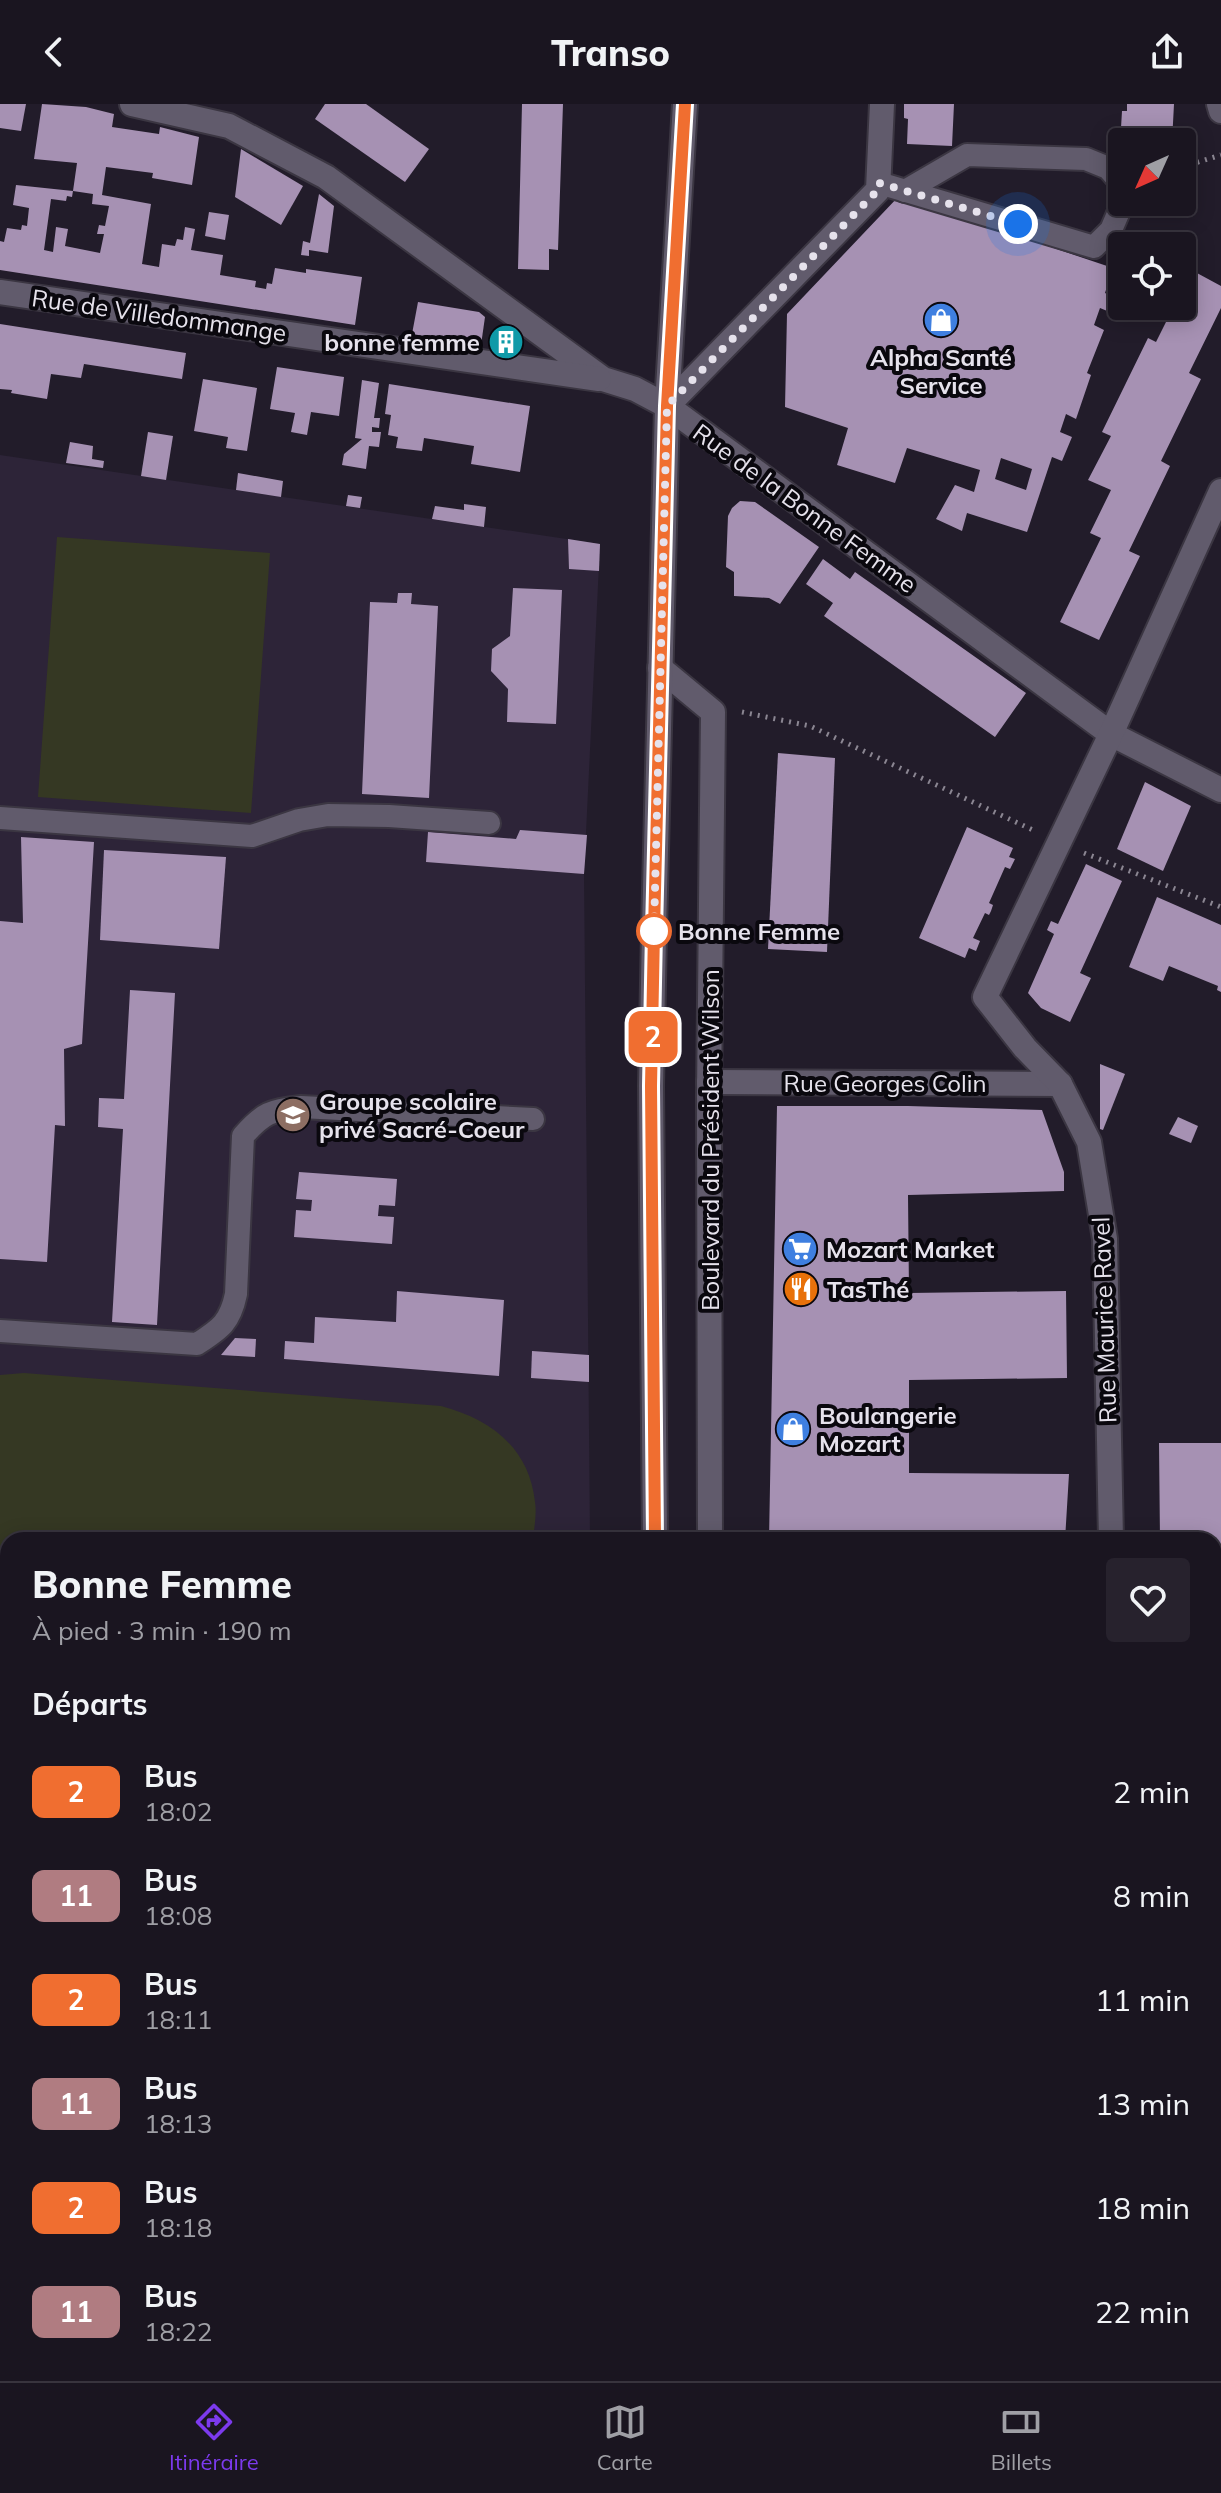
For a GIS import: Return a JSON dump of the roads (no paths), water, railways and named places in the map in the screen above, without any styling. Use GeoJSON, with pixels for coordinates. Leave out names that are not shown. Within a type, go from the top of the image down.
{"type":"FeatureCollection","features":[{"type":"Feature","properties":{"kind":"street","name":"Rue de la Bonne Femme"},"geometry":{"type":"LineString","coordinates":[[132,104],[229,126],[326,177],[603,379],[635,389],[667,406],[1111,734],[1221,790]]}},
{"type":"Feature","properties":{"kind":"street"},"geometry":{"type":"LineString","coordinates":[[655,1532],[651,1086],[667,406],[685,104]]}},
{"type":"Feature","properties":{"kind":"street"},"geometry":{"type":"LineString","coordinates":[[667,406],[878,190],[882,104]]}},
{"type":"Feature","properties":{"kind":"street"},"geometry":{"type":"LineString","coordinates":[[1219,104],[1221,111]]}},
{"type":"Feature","properties":{"kind":"street","name":"Rue de Villedommange"},"geometry":{"type":"LineString","coordinates":[[0,292],[603,379]]}},
{"type":"Feature","properties":{"kind":"street","name":"Rue Maurice Ravel"},"geometry":{"type":"LineString","coordinates":[[1111,1532],[1105,1239],[1089,1142],[1060,1084],[1025,1048],[985,997],[1111,734],[1221,491]]}},
{"type":"Feature","properties":{"kind":"street","name":"Boulevard du Président Wilson"},"geometry":{"type":"LineString","coordinates":[[660,668],[713,712],[709,1082],[710,1532]]}},
{"type":"Feature","properties":{"kind":"street","name":"Rue Georges Colin"},"geometry":{"type":"LineString","coordinates":[[709,1082],[1060,1084]]}},
{"type":"Feature","properties":{"kind":"lane"},"geometry":{"type":"LineString","coordinates":[[905,191],[967,155],[1086,159],[1108,168]]}},
{"type":"Feature","properties":{"kind":"lane"},"geometry":{"type":"LineString","coordinates":[[879,183],[1094,247],[1111,230],[1117,216]]}},
{"type":"Feature","properties":{"kind":"lane"},"geometry":{"type":"LineString","coordinates":[[0,818],[252,836],[299,820],[328,815],[489,823]]}},
{"type":"Feature","properties":{"kind":"lane"},"geometry":{"type":"LineString","coordinates":[[0,1331],[197,1344],[221,1328],[232,1313],[236,1294],[243,1136],[258,1119],[275,1110],[301,1107],[533,1119]]}},
{"type":"Feature","properties":{"kind":"place","name":"Alpha Santé Service"},"geometry":{"type":"Point","coordinates":[941,320]}},
{"type":"Feature","properties":{"kind":"place","name":"bonne femme"},"geometry":{"type":"Point","coordinates":[506,342]}},
{"type":"Feature","properties":{"kind":"place","name":"Bonne Femme"},"geometry":{"type":"Point","coordinates":[654,931]}},
{"type":"Feature","properties":{"kind":"place","name":"Groupe scolaire privé Sacré-Coeur"},"geometry":{"type":"Point","coordinates":[293,1115]}},
{"type":"Feature","properties":{"kind":"place","name":"Mozart Market"},"geometry":{"type":"Point","coordinates":[800,1249]}},
{"type":"Feature","properties":{"kind":"place","name":"TasThé"},"geometry":{"type":"Point","coordinates":[801,1289]}},
{"type":"Feature","properties":{"kind":"place","name":"Boulangerie Mozart"},"geometry":{"type":"Point","coordinates":[793,1429]}}]}
